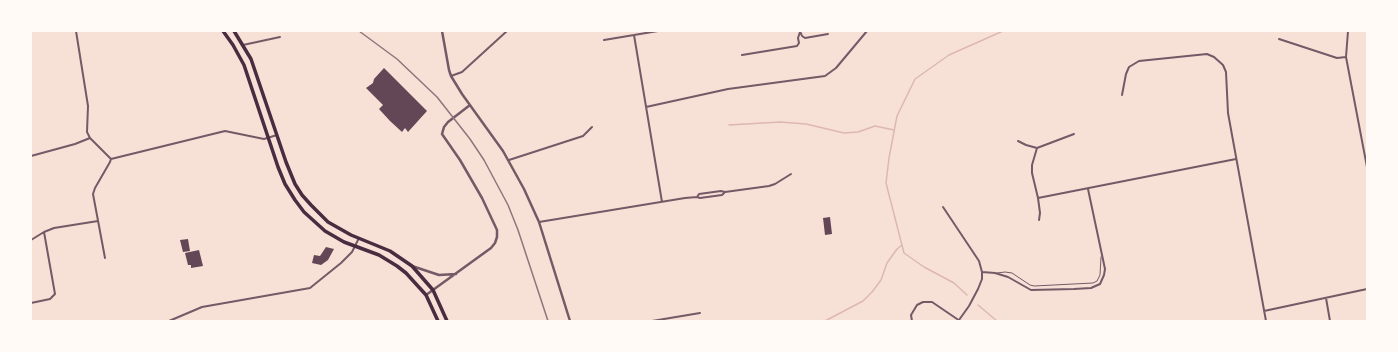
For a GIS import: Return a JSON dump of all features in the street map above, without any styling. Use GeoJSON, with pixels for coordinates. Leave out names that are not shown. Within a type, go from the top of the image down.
{"type":"FeatureCollection","features":[{"type":"Feature","properties":{"kind":"highway"},"geometry":{"type":"LineString","coordinates":[[223,31],[244,65],[285,184],[304,212],[325,231],[344,242],[379,255],[397,266],[415,281],[426,295],[438,321]]}},
{"type":"Feature","properties":{"kind":"highway"},"geometry":{"type":"LineString","coordinates":[[234,31],[251,59],[290,173],[302,195],[328,222],[341,230],[390,251],[412,266],[434,290],[447,321]]}},
{"type":"Feature","properties":{"kind":"street"},"geometry":{"type":"LineString","coordinates":[[76,31],[88,106],[87,129],[90,138],[111,159]]}},
{"type":"Feature","properties":{"kind":"street"},"geometry":{"type":"LineString","coordinates":[[442,31],[451,76],[509,160],[524,188],[539,222],[570,321]]}},
{"type":"Feature","properties":{"kind":"street"},"geometry":{"type":"LineString","coordinates":[[451,76],[462,72],[507,31]]}},
{"type":"Feature","properties":{"kind":"street"},"geometry":{"type":"LineString","coordinates":[[604,40],[658,31]]}},
{"type":"Feature","properties":{"kind":"street"},"geometry":{"type":"LineString","coordinates":[[646,107],[728,89],[825,76],[836,68],[867,31]]}},
{"type":"Feature","properties":{"kind":"street"},"geometry":{"type":"LineString","coordinates":[[1348,31],[1346,57],[1367,167]]}},
{"type":"Feature","properties":{"kind":"street"},"geometry":{"type":"LineString","coordinates":[[800,32],[805,38],[828,34]]}},
{"type":"Feature","properties":{"kind":"street"},"geometry":{"type":"LineString","coordinates":[[742,55],[797,46],[799,44],[798,38],[800,32]]}},
{"type":"Feature","properties":{"kind":"street"},"geometry":{"type":"LineString","coordinates":[[634,35],[662,202]]}},
{"type":"Feature","properties":{"kind":"street"},"geometry":{"type":"LineString","coordinates":[[243,45],[280,37]]}},
{"type":"Feature","properties":{"kind":"street"},"geometry":{"type":"LineString","coordinates":[[1280,39],[1337,58],[1346,57]]}},
{"type":"Feature","properties":{"kind":"street"},"geometry":{"type":"LineString","coordinates":[[1122,94],[1129,67],[1138,61],[1200,53],[1214,57],[1223,66],[1226,72],[1228,113],[1266,321]]}},
{"type":"Feature","properties":{"kind":"street"},"geometry":{"type":"LineString","coordinates":[[426,295],[491,248],[495,243],[497,230],[475,185],[460,160],[442,136],[444,127],[448,122],[470,105]]}},
{"type":"Feature","properties":{"kind":"street"},"geometry":{"type":"LineString","coordinates":[[509,160],[583,136],[592,127]]}},
{"type":"Feature","properties":{"kind":"street"},"geometry":{"type":"LineString","coordinates":[[111,159],[225,131],[264,139],[277,135]]}},
{"type":"Feature","properties":{"kind":"street"},"geometry":{"type":"LineString","coordinates":[[1018,141],[1037,148],[1074,134]]}},
{"type":"Feature","properties":{"kind":"street"},"geometry":{"type":"LineString","coordinates":[[31,156],[75,144],[90,138]]}},
{"type":"Feature","properties":{"kind":"street"},"geometry":{"type":"LineString","coordinates":[[1037,148],[1032,165],[1032,173],[1038,198],[1040,212],[1039,220]]}},
{"type":"Feature","properties":{"kind":"street"},"geometry":{"type":"LineString","coordinates":[[105,258],[94,191],[111,159]]}},
{"type":"Feature","properties":{"kind":"street"},"geometry":{"type":"LineString","coordinates":[[1038,198],[1236,159]]}},
{"type":"Feature","properties":{"kind":"street"},"geometry":{"type":"LineString","coordinates":[[539,222],[697,197],[699,194],[769,186],[791,174]]}},
{"type":"Feature","properties":{"kind":"street"},"geometry":{"type":"LineString","coordinates":[[982,272],[995,273],[1008,277],[1031,290],[1091,288],[1100,284],[1104,275],[1088,189]]}},
{"type":"Feature","properties":{"kind":"street"},"geometry":{"type":"LineString","coordinates":[[912,321],[911,315],[917,305],[923,302],[932,302],[960,321],[982,279],[979,261],[943,207]]}},
{"type":"Feature","properties":{"kind":"street"},"geometry":{"type":"LineString","coordinates":[[31,240],[54,228],[98,221]]}},
{"type":"Feature","properties":{"kind":"street"},"geometry":{"type":"LineString","coordinates":[[31,303],[50,299],[54,294],[44,232]]}},
{"type":"Feature","properties":{"kind":"street"},"geometry":{"type":"LineString","coordinates":[[169,321],[202,307],[310,288],[352,252],[359,238]]}},
{"type":"Feature","properties":{"kind":"street"},"geometry":{"type":"LineString","coordinates":[[412,266],[439,275],[456,274]]}},
{"type":"Feature","properties":{"kind":"street"},"geometry":{"type":"LineString","coordinates":[[1264,311],[1367,289]]}},
{"type":"Feature","properties":{"kind":"street"},"geometry":{"type":"LineString","coordinates":[[1326,298],[1330,321]]}},
{"type":"Feature","properties":{"kind":"street"},"geometry":{"type":"LineString","coordinates":[[652,321],[700,313]]}},
{"type":"Feature","properties":{"kind":"lane"},"geometry":{"type":"LineString","coordinates":[[995,273],[1012,273],[1034,286],[1093,283],[1097,281],[1100,275],[1101,253]]}},
{"type":"Feature","properties":{"kind":"building"},"geometry":{"type":"Polygon","coordinates":[[[384,68],[427,111],[408,132],[405,128],[402,132],[390,121],[379,109],[383,105],[366,88],[373,83],[374,79],[384,68]]]}},
{"type":"Feature","properties":{"kind":"building"},"geometry":{"type":"Polygon","coordinates":[[[830,217],[832,234],[825,235],[823,218],[830,217]]]}},
{"type":"Feature","properties":{"kind":"building"},"geometry":{"type":"Polygon","coordinates":[[[188,239],[190,251],[183,252],[180,240],[188,239]]]}},
{"type":"Feature","properties":{"kind":"building"},"geometry":{"type":"Polygon","coordinates":[[[326,247],[334,249],[328,260],[321,265],[312,263],[314,255],[320,256],[326,247]]]}},
{"type":"Feature","properties":{"kind":"building"},"geometry":{"type":"Polygon","coordinates":[[[199,250],[203,266],[191,268],[191,265],[188,265],[185,253],[199,250]]]}},
{"type":"Feature","properties":{"kind":"waterway"},"geometry":{"type":"LineString","coordinates":[[967,295],[954,283],[924,267],[904,253],[886,183],[889,158],[897,116],[915,79],[949,55],[1003,31]]}},
{"type":"Feature","properties":{"kind":"waterway"},"geometry":{"type":"LineString","coordinates":[[729,125],[780,122],[806,124],[844,133],[858,132],[875,126],[894,130]]}},
{"type":"Feature","properties":{"kind":"waterway"},"geometry":{"type":"LineString","coordinates":[[825,321],[863,301],[881,280],[887,263],[897,249],[902,245]]}},
{"type":"Feature","properties":{"kind":"waterway"},"geometry":{"type":"LineString","coordinates":[[978,305],[997,321]]}},
{"type":"Feature","properties":{"kind":"railway"},"geometry":{"type":"LineString","coordinates":[[359,31],[397,59],[437,97],[470,139],[484,160],[508,205],[518,230],[548,321]]}}]}
